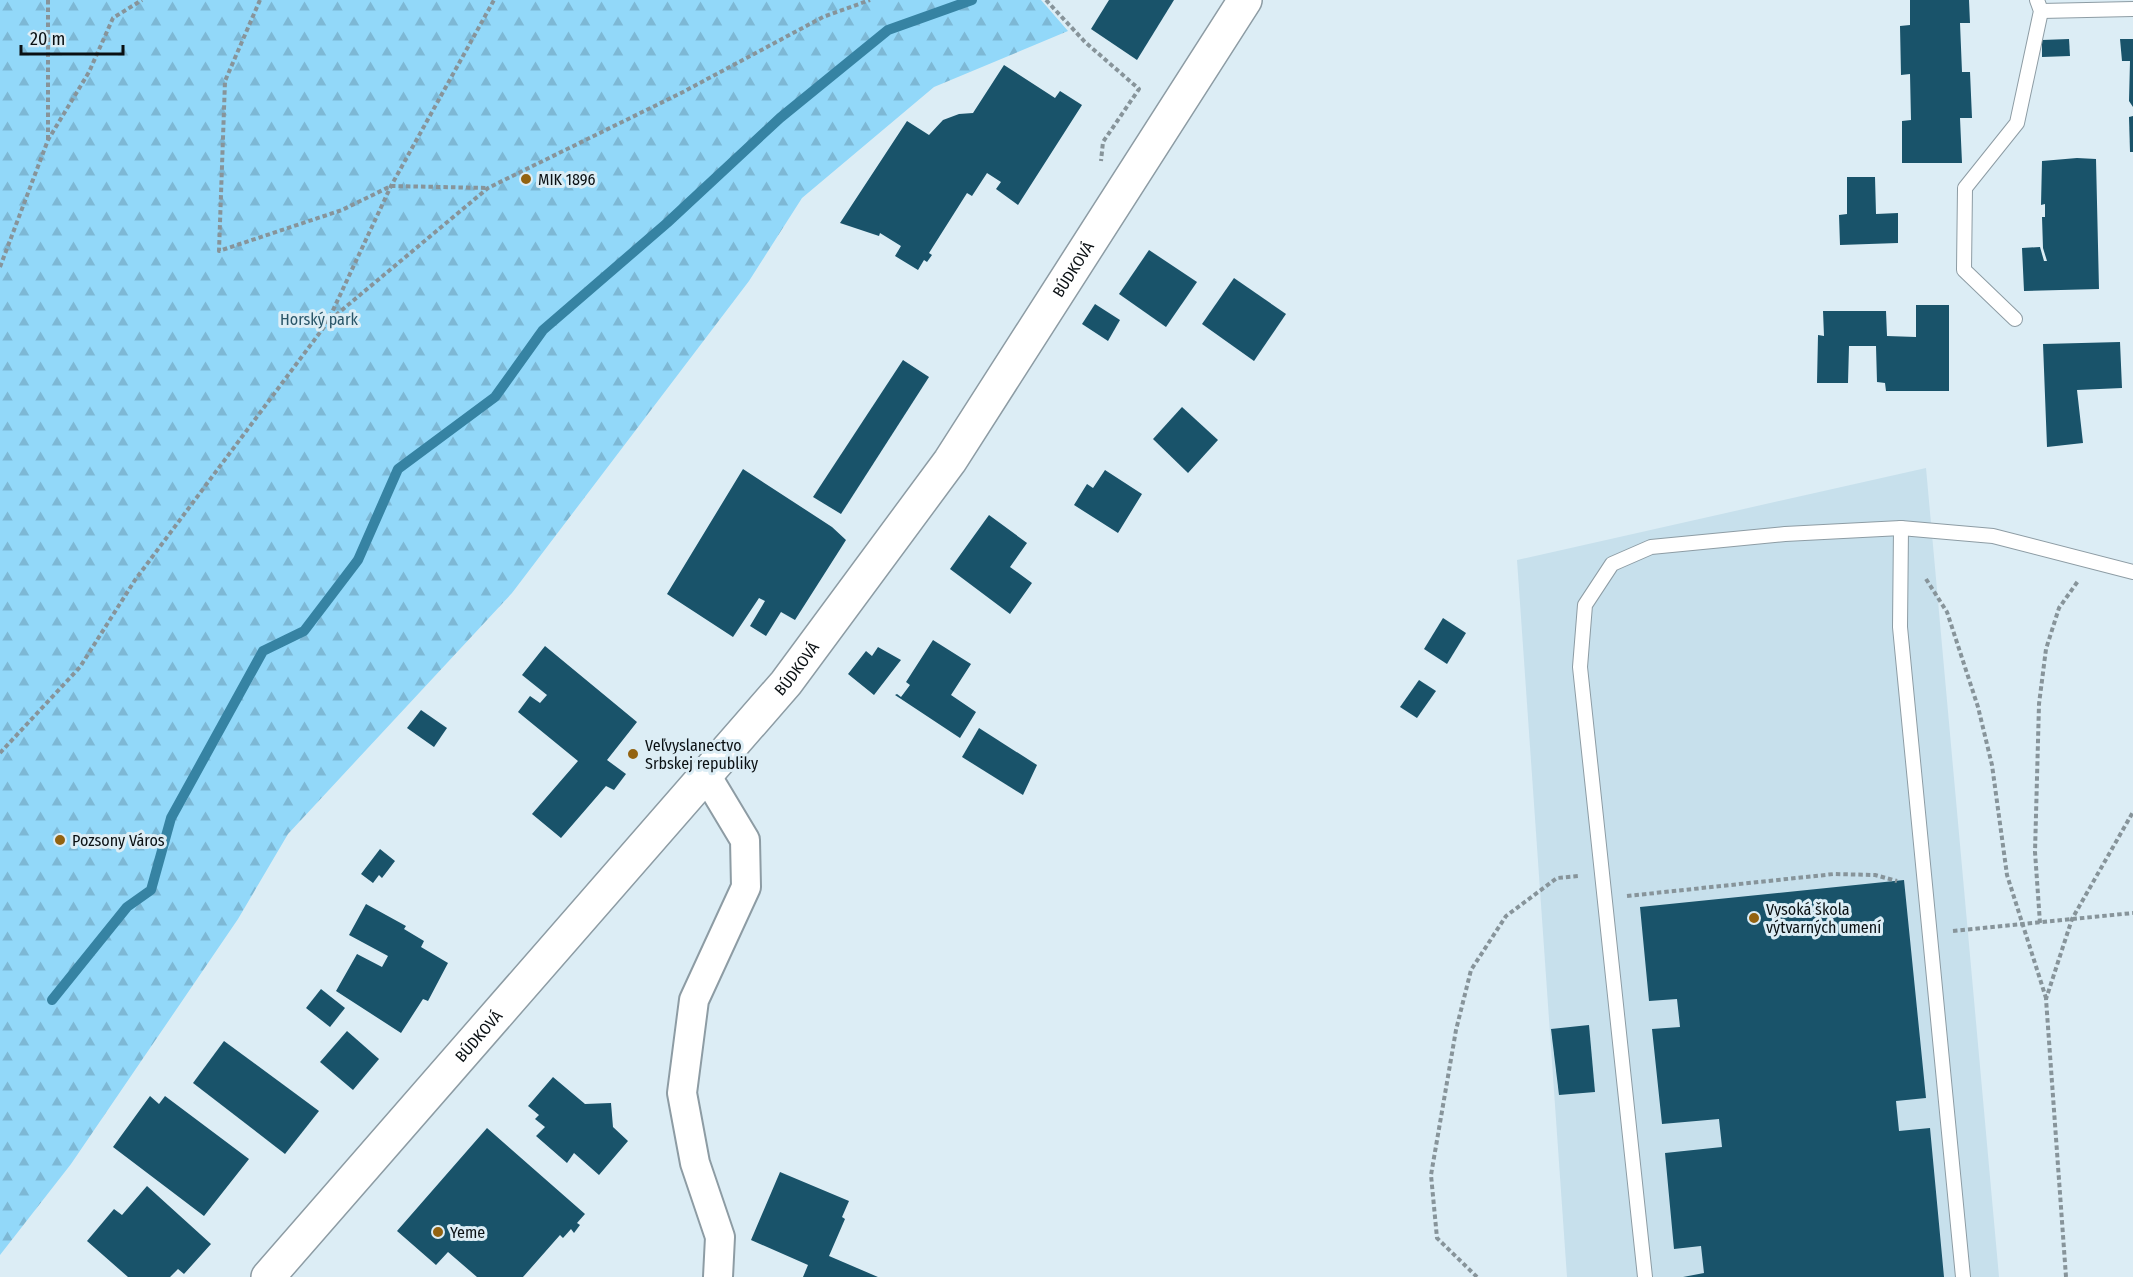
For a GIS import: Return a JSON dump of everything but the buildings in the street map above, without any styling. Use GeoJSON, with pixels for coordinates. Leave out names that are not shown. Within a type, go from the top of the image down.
{"type":"FeatureCollection","features":[{"type":"Feature","properties":{"kind":"street","name":"BÚDKOVÁ"},"geometry":{"type":"LineString","coordinates":[[268,1277],[786,683],[950,461],[1245,0]]}},
{"type":"Feature","properties":{"kind":"street"},"geometry":{"type":"LineString","coordinates":[[706,775],[745,840],[746,887],[694,999],[682,1093],[695,1163],[720,1237],[718,1277]]}},
{"type":"Feature","properties":{"kind":"lane"},"geometry":{"type":"LineString","coordinates":[[2015,319],[1964,270],[1965,188],[2017,123],[2039,5],[2133,9]]}},
{"type":"Feature","properties":{"kind":"lane"},"geometry":{"type":"LineString","coordinates":[[1901,528],[1900,627],[1963,1277]]}},
{"type":"Feature","properties":{"kind":"lane"},"geometry":{"type":"LineString","coordinates":[[1645,1277],[1580,667],[1586,604],[1612,564],[1651,547],[1785,534],[1901,528],[1993,536],[2133,572]]}},
{"type":"Feature","properties":{"kind":"path"},"geometry":{"type":"LineString","coordinates":[[48,0],[48,140]]}},
{"type":"Feature","properties":{"kind":"path"},"geometry":{"type":"LineString","coordinates":[[0,267],[48,140],[89,72],[113,18],[142,0]]}},
{"type":"Feature","properties":{"kind":"path"},"geometry":{"type":"LineString","coordinates":[[260,0],[225,81],[219,251],[342,210],[391,186],[488,188]]}},
{"type":"Feature","properties":{"kind":"path"},"geometry":{"type":"LineString","coordinates":[[0,753],[80,667],[135,580],[327,323],[391,186],[494,0]]}},
{"type":"Feature","properties":{"kind":"path"},"geometry":{"type":"LineString","coordinates":[[327,323],[488,188],[683,92],[824,17],[870,0]]}},
{"type":"Feature","properties":{"kind":"path"},"geometry":{"type":"LineString","coordinates":[[1046,0],[1085,42],[1139,88],[1104,142],[1100,169]]}},
{"type":"Feature","properties":{"kind":"path"},"geometry":{"type":"LineString","coordinates":[[1900,555],[1930,582],[1947,612],[1960,647],[1992,765],[2007,875],[2046,999],[2066,1277]]}},
{"type":"Feature","properties":{"kind":"path"},"geometry":{"type":"LineString","coordinates":[[2040,923],[2035,852],[2039,704],[2046,649],[2059,608],[2094,562]]}},
{"type":"Feature","properties":{"kind":"path"},"geometry":{"type":"LineString","coordinates":[[2046,999],[2072,919],[2133,812]]}},
{"type":"Feature","properties":{"kind":"path"},"geometry":{"type":"LineString","coordinates":[[1477,1277],[1437,1238],[1431,1175],[1456,1030],[1472,970],[1506,916],[1557,878],[1602,873]]}},
{"type":"Feature","properties":{"kind":"path"},"geometry":{"type":"LineString","coordinates":[[1605,897],[1834,874],[1875,875],[1897,881]]}},
{"type":"Feature","properties":{"kind":"path"},"geometry":{"type":"LineString","coordinates":[[1931,934],[2133,913]]}},
{"type":"Feature","properties":{"kind":"shaded area","name":"Vysoká škola výtvarných umení"},"geometry":{"type":"Polygon","coordinates":[[[1926,468],[1999,1277],[1567,1277],[1517,560],[1926,468]]]}},
{"type":"Feature","properties":{"kind":"green space","name":"Horský park"},"geometry":{"type":"Polygon","coordinates":[[[0,0],[1041,0],[1068,31],[934,87],[802,198],[749,281],[512,593],[288,834],[238,919],[71,1164],[0,1255],[0,0]]]}},
{"type":"Feature","properties":{"kind":"waterway"},"geometry":{"type":"LineString","coordinates":[[52,1000],[127,907],[151,890],[171,818],[263,651],[304,631],[358,560],[398,469],[495,397],[543,330],[667,223],[780,118],[888,30],[972,0]]}},
{"type":"Feature","properties":{"kind":"place","name":"MIK 1896"},"geometry":{"type":"Point","coordinates":[526,179]}},
{"type":"Feature","properties":{"kind":"place","name":"Veľvyslanectvo Srbskej republiky"},"geometry":{"type":"Point","coordinates":[633,754]}},
{"type":"Feature","properties":{"kind":"place","name":"Pozsony Város"},"geometry":{"type":"Point","coordinates":[60,840]}},
{"type":"Feature","properties":{"kind":"place","name":"Vysoká škola výtvarných umení"},"geometry":{"type":"Point","coordinates":[1754,918]}},
{"type":"Feature","properties":{"kind":"place","name":"Yeme"},"geometry":{"type":"Point","coordinates":[438,1232]}}]}
